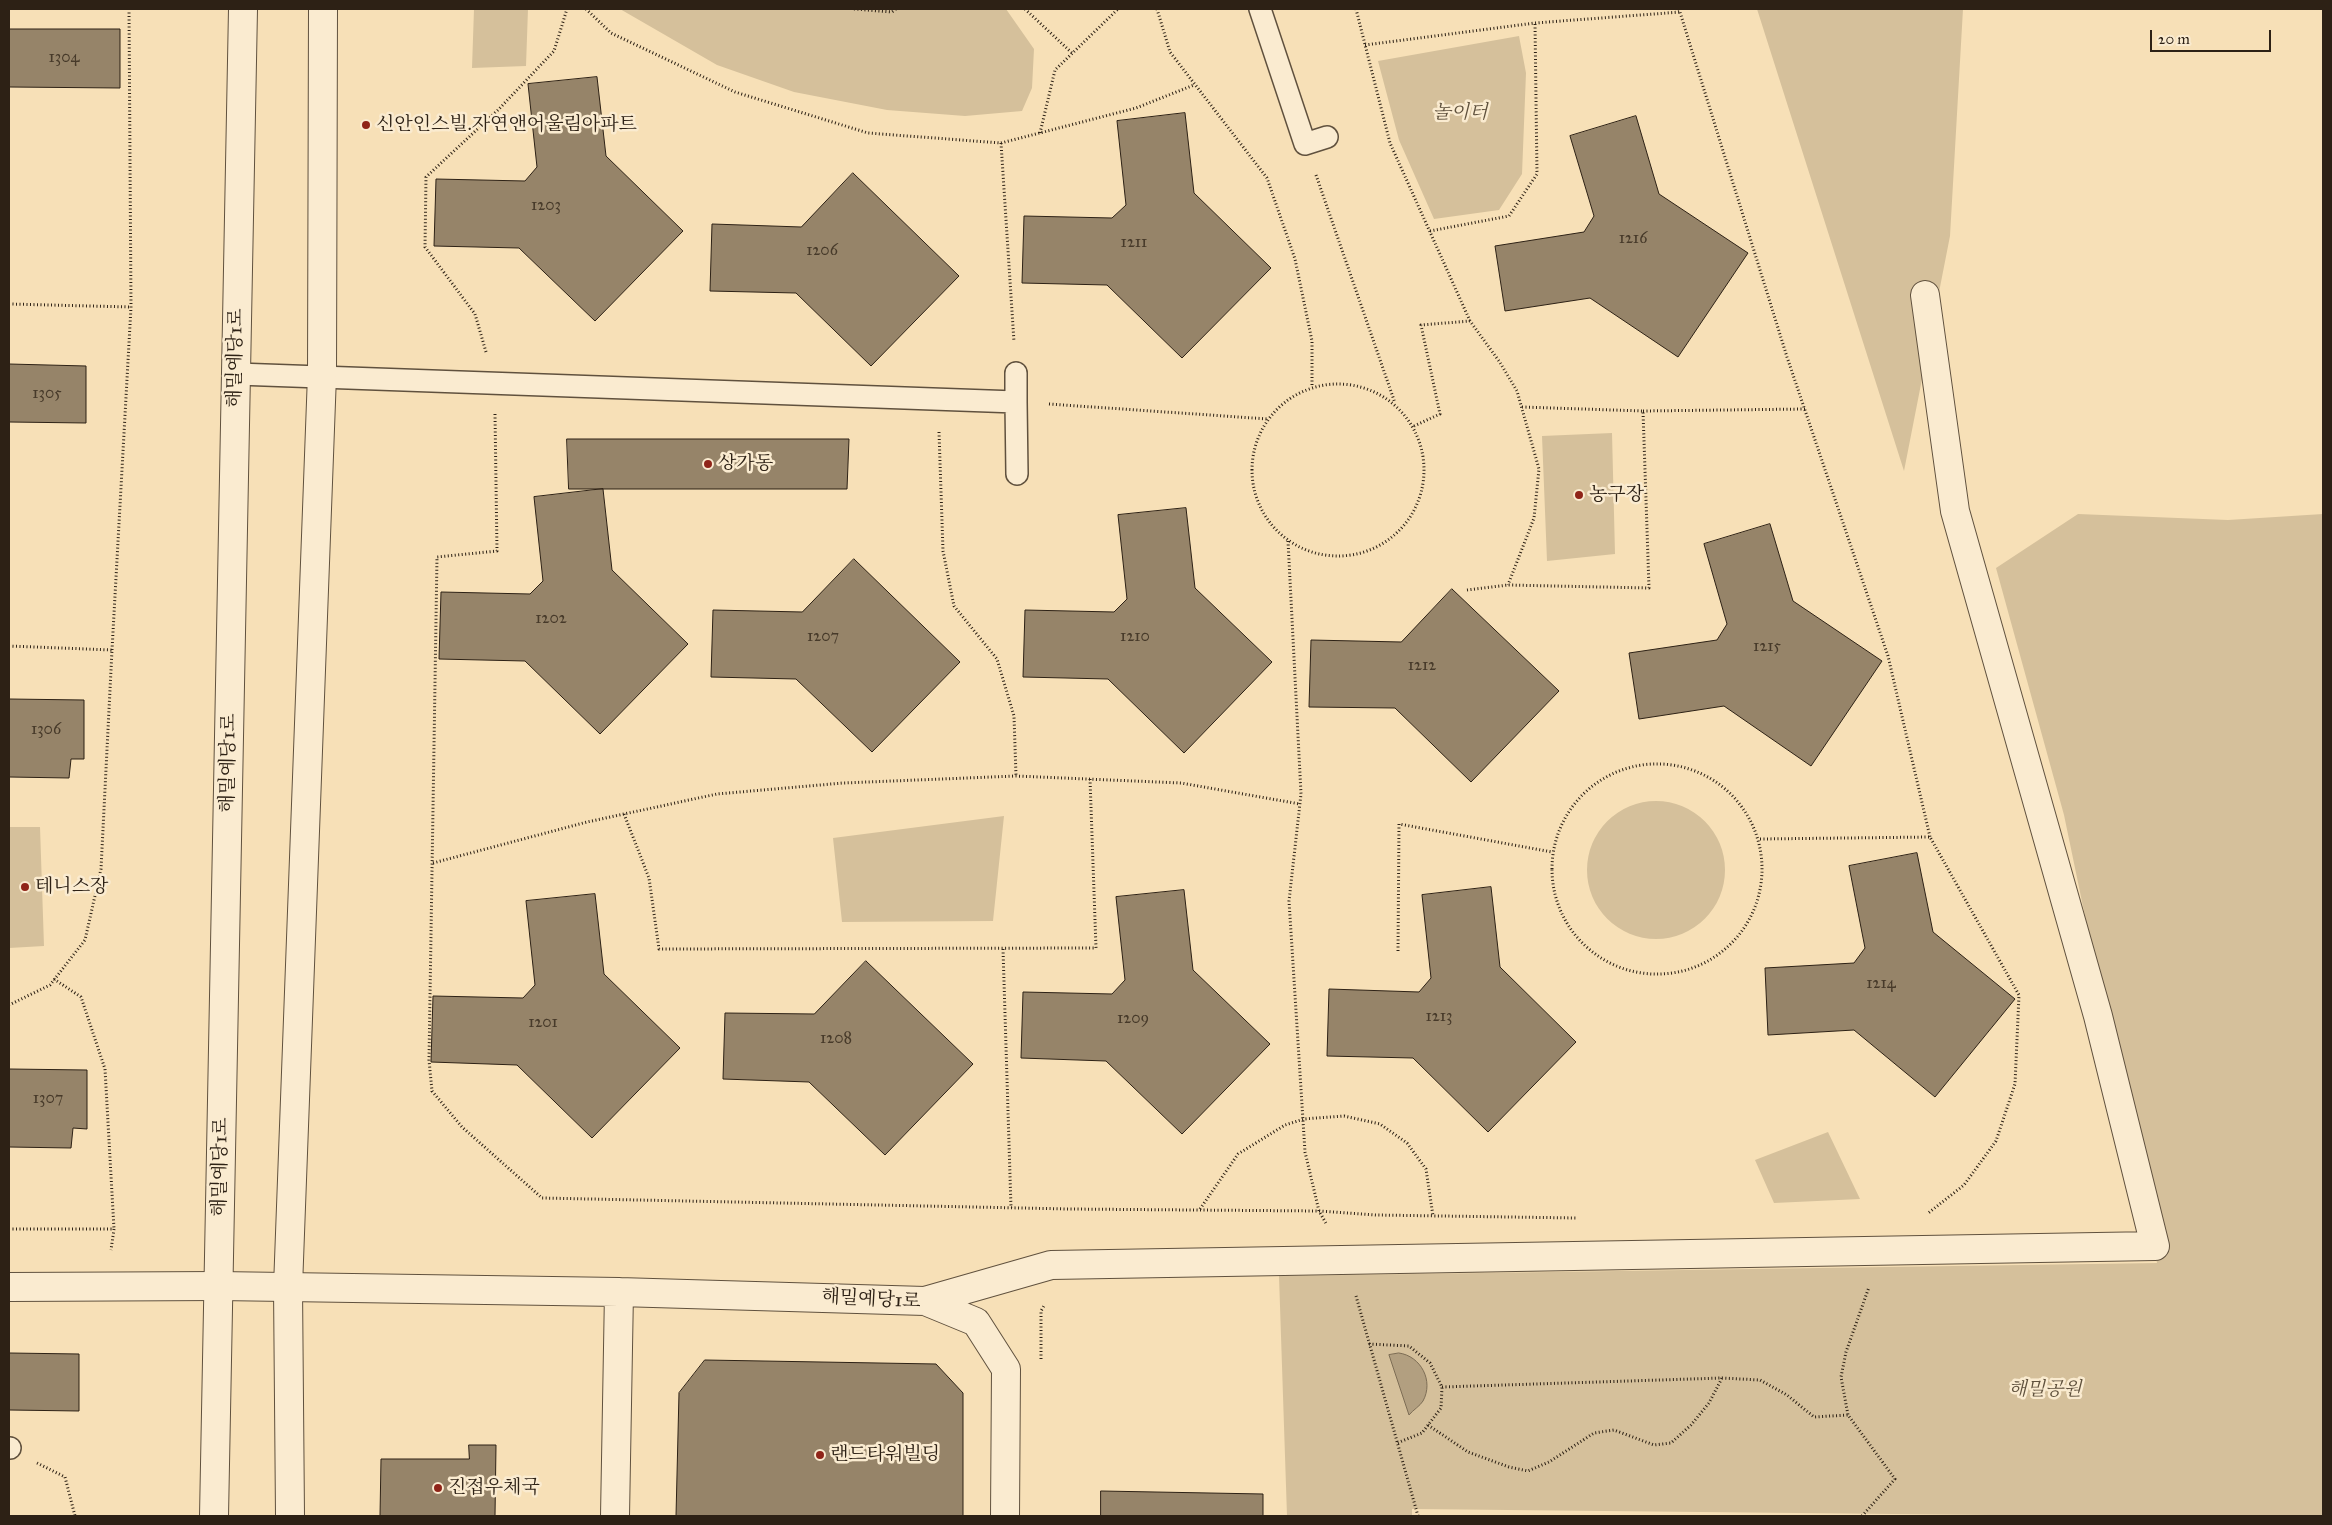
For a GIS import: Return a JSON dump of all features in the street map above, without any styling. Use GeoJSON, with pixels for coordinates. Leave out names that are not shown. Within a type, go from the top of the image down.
{"type":"FeatureCollection","features":[{"type":"Feature","properties":{"kind":"street","name":"해밀예당1로"},"geometry":{"type":"LineString","coordinates":[[214,1516],[243,9]]}},
{"type":"Feature","properties":{"kind":"street"},"geometry":{"type":"LineString","coordinates":[[290,1516],[288,1287],[322,375],[323,9]]}},
{"type":"Feature","properties":{"kind":"street"},"geometry":{"type":"LineString","coordinates":[[924,1301],[1051,1265],[2155,1246],[2098,1016],[1955,511],[1925,295]]}},
{"type":"Feature","properties":{"kind":"street","name":"해밀예당1로"},"geometry":{"type":"LineString","coordinates":[[9,1287],[219,1286],[620,1292],[924,1301],[976,1322],[1006,1369],[1005,1516]]}},
{"type":"Feature","properties":{"kind":"street"},"geometry":{"type":"LineString","coordinates":[[615,1516],[620,1292]]}},
{"type":"Feature","properties":{"kind":"lane"},"geometry":{"type":"LineString","coordinates":[[1260,9],[1306,144],[1327,136]]}},
{"type":"Feature","properties":{"kind":"lane"},"geometry":{"type":"LineString","coordinates":[[1016,373],[1016,474]]}},
{"type":"Feature","properties":{"kind":"lane"},"geometry":{"type":"LineString","coordinates":[[237,374],[322,375],[364,379],[1016,402]]}},
{"type":"Feature","properties":{"kind":"path"},"geometry":{"type":"LineString","coordinates":[[9,1005],[50,985],[85,940],[100,869],[131,308],[129,9]]}},
{"type":"Feature","properties":{"kind":"path"},"geometry":{"type":"LineString","coordinates":[[567,9],[554,51],[498,110],[426,177],[425,247],[475,314],[495,383],[497,551],[437,557],[428,1060],[432,1091],[462,1127],[542,1198],[1011,1208],[1319,1211],[1376,1215],[1580,1218]]}},
{"type":"Feature","properties":{"kind":"path"},"geometry":{"type":"LineString","coordinates":[[586,9],[611,33],[735,92],[868,133],[1001,144],[1136,108],[1194,85]]}},
{"type":"Feature","properties":{"kind":"path"},"geometry":{"type":"LineString","coordinates":[[854,9],[892,12],[896,9]]}},
{"type":"Feature","properties":{"kind":"path"},"geometry":{"type":"LineString","coordinates":[[1025,9],[1072,53]]}},
{"type":"Feature","properties":{"kind":"path"},"geometry":{"type":"LineString","coordinates":[[1040,133],[1055,70],[1118,9]]}},
{"type":"Feature","properties":{"kind":"path"},"geometry":{"type":"LineString","coordinates":[[1157,9],[1170,52],[1267,178],[1295,259],[1312,340],[1312,387]]}},
{"type":"Feature","properties":{"kind":"path"},"geometry":{"type":"LineString","coordinates":[[1356,9],[1390,143],[1470,321],[1499,361],[1517,391],[1539,469],[1534,518],[1508,585]]}},
{"type":"Feature","properties":{"kind":"path"},"geometry":{"type":"LineString","coordinates":[[1365,45],[1536,23],[1679,10],[1805,409],[1888,656],[1930,837],[2019,995],[2015,1084],[1996,1141],[1964,1185],[1923,1217]]}},
{"type":"Feature","properties":{"kind":"path"},"geometry":{"type":"LineString","coordinates":[[1430,231],[1509,216],[1537,174],[1536,23]]}},
{"type":"Feature","properties":{"kind":"path"},"geometry":{"type":"LineString","coordinates":[[1001,144],[1016,373]]}},
{"type":"Feature","properties":{"kind":"path"},"geometry":{"type":"LineString","coordinates":[[1306,144],[1395,403]]}},
{"type":"Feature","properties":{"kind":"path"},"geometry":{"type":"LineString","coordinates":[[9,304],[131,308]]}},
{"type":"Feature","properties":{"kind":"path"},"geometry":{"type":"LineString","coordinates":[[1414,426],[1440,414],[1421,325],[1470,321]]}},
{"type":"Feature","properties":{"kind":"path"},"geometry":{"type":"LineString","coordinates":[[1340,383],[1369,388],[1395,403],[1414,426],[1424,454],[1424,484],[1414,512],[1396,535],[1370,551],[1341,557],[1313,554],[1288,541],[1269,522],[1256,498],[1252,471],[1255,444],[1268,419],[1288,400],[1312,387],[1340,383]]}},
{"type":"Feature","properties":{"kind":"path"},"geometry":{"type":"LineString","coordinates":[[938,399],[944,560],[954,606],[997,659],[1014,716],[1016,776]]}},
{"type":"Feature","properties":{"kind":"path"},"geometry":{"type":"LineString","coordinates":[[1016,402],[1268,419]]}},
{"type":"Feature","properties":{"kind":"path"},"geometry":{"type":"LineString","coordinates":[[1522,407],[1643,410],[1805,409]]}},
{"type":"Feature","properties":{"kind":"path"},"geometry":{"type":"LineString","coordinates":[[1467,590],[1508,585],[1649,588],[1643,410]]}},
{"type":"Feature","properties":{"kind":"path"},"geometry":{"type":"LineString","coordinates":[[1288,541],[1301,794],[1289,901],[1306,1152],[1319,1211],[1346,1261],[1418,1516]]}},
{"type":"Feature","properties":{"kind":"path"},"geometry":{"type":"LineString","coordinates":[[9,646],[112,650]]}},
{"type":"Feature","properties":{"kind":"path"},"geometry":{"type":"LineString","coordinates":[[1651,763],[1686,766],[1719,782],[1744,807],[1760,839],[1764,873],[1757,907],[1739,937],[1713,959],[1681,972],[1647,974],[1613,966],[1584,946],[1564,920],[1552,887],[1552,852],[1564,818],[1586,790],[1616,771],[1651,763]]}},
{"type":"Feature","properties":{"kind":"path"},"geometry":{"type":"LineString","coordinates":[[433,863],[624,814],[717,794],[843,783],[1016,776],[1181,782],[1300,804]]}},
{"type":"Feature","properties":{"kind":"path"},"geometry":{"type":"LineString","coordinates":[[624,814],[649,878],[659,949],[1096,948],[1090,779]]}},
{"type":"Feature","properties":{"kind":"path"},"geometry":{"type":"LineString","coordinates":[[1398,951],[1399,824],[1552,852]]}},
{"type":"Feature","properties":{"kind":"path"},"geometry":{"type":"LineString","coordinates":[[1760,839],[1930,837]]}},
{"type":"Feature","properties":{"kind":"path"},"geometry":{"type":"LineString","coordinates":[[1003,948],[1011,1208]]}},
{"type":"Feature","properties":{"kind":"path"},"geometry":{"type":"LineString","coordinates":[[54,979],[81,997],[104,1069],[114,1229],[106,1286]]}},
{"type":"Feature","properties":{"kind":"path"},"geometry":{"type":"LineString","coordinates":[[1200,1210],[1238,1154],[1285,1125],[1304,1119],[1344,1116],[1380,1124],[1407,1143],[1426,1169],[1432,1216]]}},
{"type":"Feature","properties":{"kind":"path"},"geometry":{"type":"LineString","coordinates":[[9,1229],[114,1229]]}},
{"type":"Feature","properties":{"kind":"path"},"geometry":{"type":"LineString","coordinates":[[1862,1516],[1895,1479],[1848,1415],[1841,1377],[1846,1352],[1865,1294],[1886,1251]]}},
{"type":"Feature","properties":{"kind":"path"},"geometry":{"type":"LineString","coordinates":[[1041,1360],[1041,1311],[1045,1303]]}},
{"type":"Feature","properties":{"kind":"path"},"geometry":{"type":"LineString","coordinates":[[1369,1344],[1409,1346],[1430,1363],[1442,1387],[1441,1408],[1422,1433],[1398,1443]]}},
{"type":"Feature","properties":{"kind":"path"},"geometry":{"type":"LineString","coordinates":[[1442,1387],[1722,1378],[1760,1380],[1787,1395],[1814,1417],[1848,1415]]}},
{"type":"Feature","properties":{"kind":"path"},"geometry":{"type":"LineString","coordinates":[[1428,1425],[1468,1452],[1509,1467],[1528,1471],[1549,1462],[1594,1433],[1614,1430],[1654,1445],[1671,1443],[1691,1425],[1709,1403],[1722,1378]]}},
{"type":"Feature","properties":{"kind":"path"},"geometry":{"type":"LineString","coordinates":[[9,1448],[65,1477],[75,1516]]}},
{"type":"Feature","properties":{"kind":"green space"},"geometry":{"type":"Polygon","coordinates":[[[474,9],[528,9],[526,66],[472,68],[474,9]]]}},
{"type":"Feature","properties":{"kind":"green space"},"geometry":{"type":"Polygon","coordinates":[[[620,9],[1006,9],[1034,49],[1032,88],[1022,111],[965,116],[887,110],[794,92],[717,65],[620,9]]]}},
{"type":"Feature","properties":{"kind":"green space"},"geometry":{"type":"Polygon","coordinates":[[[1757,9],[1963,9],[1950,236],[1904,471],[1757,9]]]}},
{"type":"Feature","properties":{"kind":"green space","name":"놀이터"},"geometry":{"type":"Polygon","coordinates":[[[1519,36],[1526,73],[1522,174],[1499,210],[1434,219],[1399,140],[1378,61],[1519,36]]]}},
{"type":"Feature","properties":{"kind":"green space","name":"농구장"},"geometry":{"type":"Polygon","coordinates":[[[1612,433],[1615,554],[1547,561],[1542,436],[1612,433]]]}},
{"type":"Feature","properties":{"kind":"green space","name":"해밀공원"},"geometry":{"type":"Polygon","coordinates":[[[2078,514],[2228,520],[2323,514],[2323,1516],[2085,1516],[1412,1509],[1412,1516],[1287,1516],[1279,1276],[2157,1263],[2064,815],[1996,568],[2078,514]]]}},
{"type":"Feature","properties":{"kind":"green space"},"geometry":{"type":"Polygon","coordinates":[[[1656,801],[1682,806],[1705,821],[1720,844],[1725,870],[1720,896],[1705,919],[1682,934],[1656,939],[1630,934],[1607,919],[1592,896],[1587,870],[1592,844],[1607,821],[1630,806],[1656,801]]]}},
{"type":"Feature","properties":{"kind":"green space"},"geometry":{"type":"Polygon","coordinates":[[[1004,816],[993,921],[842,922],[833,838],[1004,816]]]}},
{"type":"Feature","properties":{"kind":"green space","name":"테니스장"},"geometry":{"type":"Polygon","coordinates":[[[9,827],[40,827],[44,946],[9,948],[9,827]]]}},
{"type":"Feature","properties":{"kind":"green space"},"geometry":{"type":"Polygon","coordinates":[[[1828,1132],[1860,1199],[1774,1203],[1755,1160],[1828,1132]]]}},
{"type":"Feature","properties":{"kind":"shaded area"},"geometry":{"type":"Polygon","coordinates":[[[1399,1353],[1414,1359],[1419,1364],[1426,1378],[1426,1393],[1423,1401],[1409,1415],[1389,1355],[1399,1353]]]}},
{"type":"Feature","properties":{"kind":"building"},"geometry":{"type":"Polygon","coordinates":[[[9,29],[120,29],[120,88],[9,87],[9,29]]]}},
{"type":"Feature","properties":{"kind":"building"},"geometry":{"type":"Polygon","coordinates":[[[597,77],[606,156],[683,231],[595,321],[519,248],[434,246],[436,179],[525,181],[537,167],[528,84],[597,77]]]}},
{"type":"Feature","properties":{"kind":"building"},"geometry":{"type":"Polygon","coordinates":[[[1185,113],[1194,193],[1271,268],[1182,358],[1107,285],[1022,283],[1024,216],[1112,218],[1126,205],[1117,121],[1185,113]]]}},
{"type":"Feature","properties":{"kind":"building"},"geometry":{"type":"Polygon","coordinates":[[[1636,116],[1659,194],[1748,253],[1678,357],[1590,298],[1505,311],[1495,246],[1584,232],[1594,216],[1570,136],[1636,116]]]}},
{"type":"Feature","properties":{"kind":"building"},"geometry":{"type":"Polygon","coordinates":[[[853,173],[959,276],[871,366],[796,293],[710,291],[712,224],[801,227],[853,173]]]}},
{"type":"Feature","properties":{"kind":"building"},"geometry":{"type":"Polygon","coordinates":[[[9,364],[86,366],[86,423],[9,422],[9,364]]]}},
{"type":"Feature","properties":{"kind":"building","name":"상가동"},"geometry":{"type":"Polygon","coordinates":[[[567,439],[849,439],[847,489],[569,489],[567,439]]]}},
{"type":"Feature","properties":{"kind":"building"},"geometry":{"type":"Polygon","coordinates":[[[603,489],[612,570],[688,644],[600,734],[525,661],[439,659],[441,592],[530,594],[543,581],[534,497],[603,489]]]}},
{"type":"Feature","properties":{"kind":"building"},"geometry":{"type":"Polygon","coordinates":[[[1186,508],[1195,588],[1272,662],[1184,753],[1108,679],[1023,677],[1025,610],[1114,612],[1127,599],[1118,515],[1186,508]]]}},
{"type":"Feature","properties":{"kind":"building"},"geometry":{"type":"Polygon","coordinates":[[[1770,524],[1793,601],[1882,661],[1811,766],[1724,706],[1639,719],[1629,653],[1717,640],[1727,624],[1704,544],[1770,524]]]}},
{"type":"Feature","properties":{"kind":"building"},"geometry":{"type":"Polygon","coordinates":[[[854,559],[960,662],[872,752],[796,679],[711,677],[713,610],[802,612],[854,559]]]}},
{"type":"Feature","properties":{"kind":"building"},"geometry":{"type":"Polygon","coordinates":[[[1452,589],[1559,691],[1471,782],[1395,708],[1309,707],[1311,640],[1401,642],[1452,589]]]}},
{"type":"Feature","properties":{"kind":"building"},"geometry":{"type":"Polygon","coordinates":[[[9,699],[84,700],[84,759],[71,759],[69,778],[9,777],[9,699]]]}},
{"type":"Feature","properties":{"kind":"building"},"geometry":{"type":"Polygon","coordinates":[[[1917,853],[1933,932],[2015,999],[1935,1097],[1854,1030],[1768,1035],[1765,968],[1854,963],[1865,948],[1849,866],[1917,853]]]}},
{"type":"Feature","properties":{"kind":"building"},"geometry":{"type":"Polygon","coordinates":[[[1491,887],[1500,967],[1576,1042],[1488,1132],[1413,1058],[1327,1056],[1329,989],[1419,992],[1431,978],[1422,895],[1491,887]]]}},
{"type":"Feature","properties":{"kind":"building"},"geometry":{"type":"Polygon","coordinates":[[[1184,890],[1193,970],[1270,1044],[1182,1134],[1106,1061],[1021,1058],[1023,992],[1112,994],[1125,980],[1116,897],[1184,890]]]}},
{"type":"Feature","properties":{"kind":"building"},"geometry":{"type":"Polygon","coordinates":[[[595,894],[604,974],[680,1048],[592,1138],[517,1065],[431,1062],[433,996],[523,998],[535,985],[526,901],[595,894]]]}},
{"type":"Feature","properties":{"kind":"building"},"geometry":{"type":"Polygon","coordinates":[[[866,961],[973,1064],[885,1155],[809,1082],[723,1079],[725,1013],[814,1014],[866,961]]]}},
{"type":"Feature","properties":{"kind":"building"},"geometry":{"type":"Polygon","coordinates":[[[9,1069],[87,1070],[87,1129],[73,1128],[71,1148],[9,1147],[9,1069]]]}},
{"type":"Feature","properties":{"kind":"building"},"geometry":{"type":"Polygon","coordinates":[[[9,1353],[79,1354],[79,1411],[9,1410],[9,1353]]]}},
{"type":"Feature","properties":{"kind":"building","name":"랜드타워빌딩"},"geometry":{"type":"Polygon","coordinates":[[[705,1360],[936,1364],[963,1393],[963,1516],[676,1516],[679,1393],[705,1360]]]}},
{"type":"Feature","properties":{"kind":"building","name":"진접우체국"},"geometry":{"type":"Polygon","coordinates":[[[469,1445],[496,1445],[495,1516],[380,1516],[381,1459],[469,1459],[469,1445]]]}},
{"type":"Feature","properties":{"kind":"building"},"geometry":{"type":"Polygon","coordinates":[[[1101,1491],[1263,1494],[1263,1516],[1101,1516],[1101,1491]]]}},
{"type":"Feature","properties":{"kind":"place","name":"신안인스빌.자연앤어울림아파트"},"geometry":{"type":"Point","coordinates":[366,125]}},
{"type":"Feature","properties":{"kind":"place","name":"상가동"},"geometry":{"type":"Point","coordinates":[708,464]}},
{"type":"Feature","properties":{"kind":"place","name":"농구장"},"geometry":{"type":"Point","coordinates":[1579,495]}},
{"type":"Feature","properties":{"kind":"place","name":"테니스장"},"geometry":{"type":"Point","coordinates":[25,887]}},
{"type":"Feature","properties":{"kind":"place","name":"랜드타워빌딩"},"geometry":{"type":"Point","coordinates":[820,1455]}},
{"type":"Feature","properties":{"kind":"place","name":"진접우체국"},"geometry":{"type":"Point","coordinates":[438,1488]}}]}
